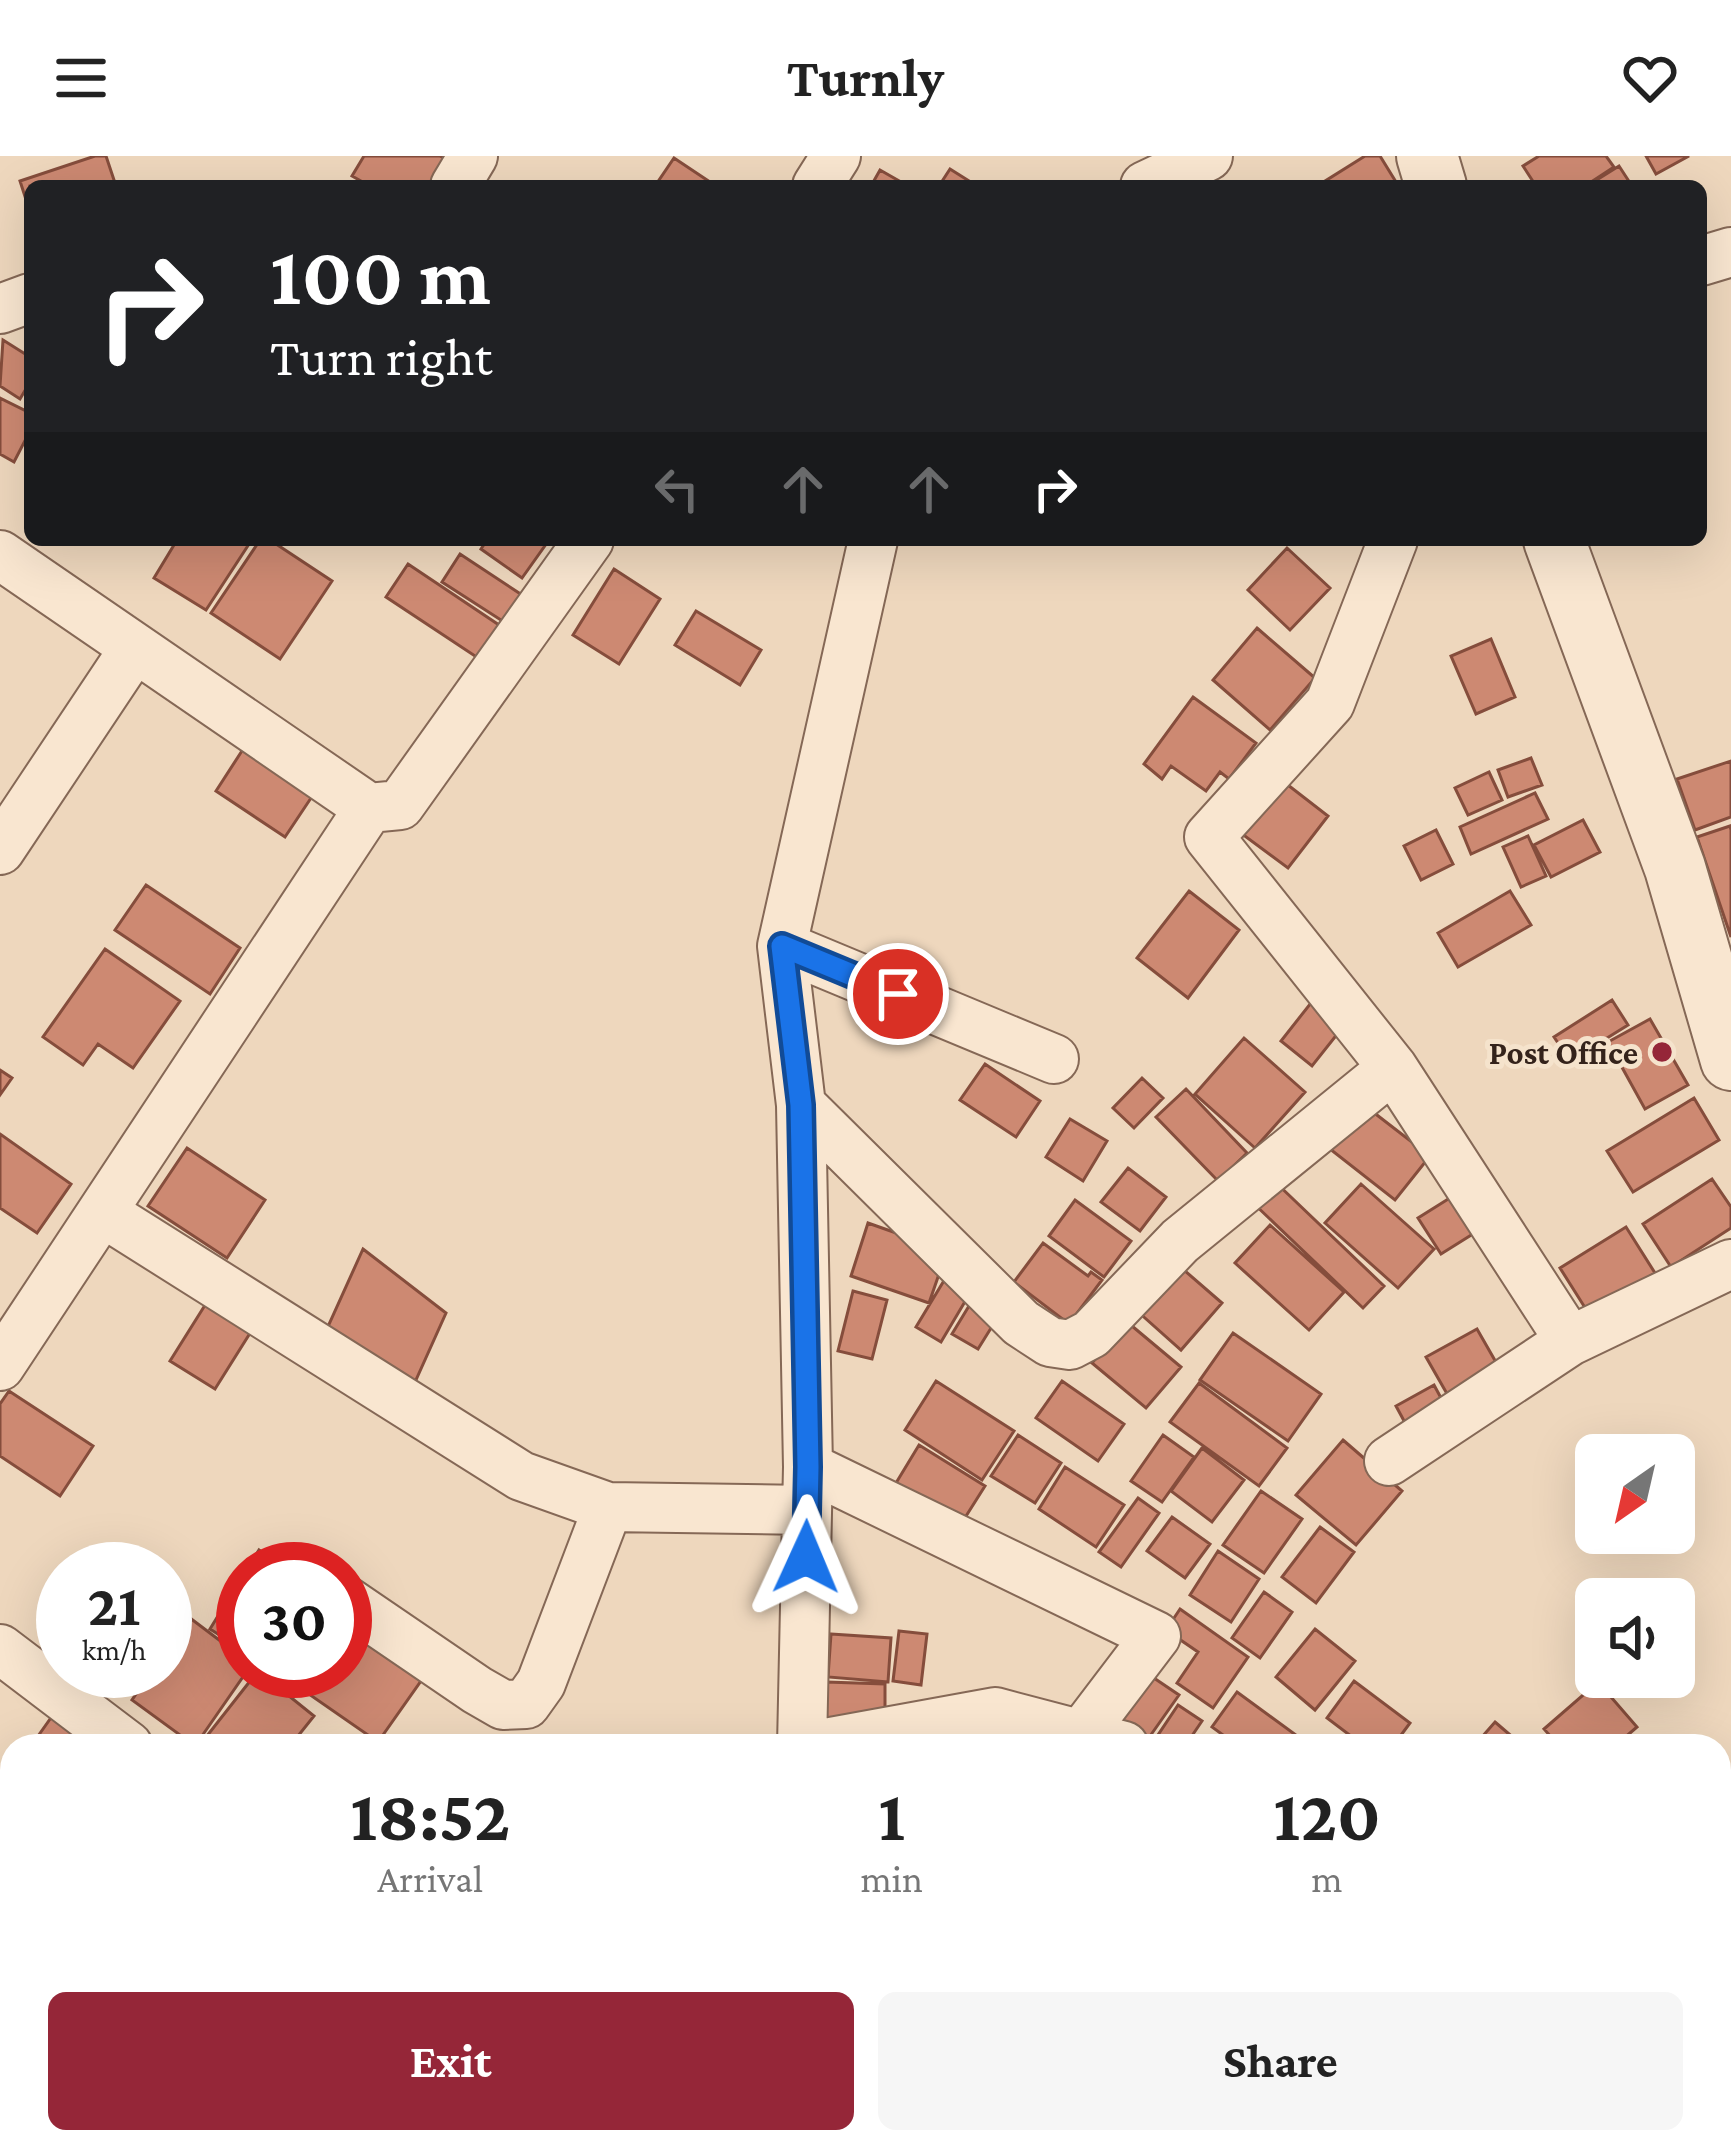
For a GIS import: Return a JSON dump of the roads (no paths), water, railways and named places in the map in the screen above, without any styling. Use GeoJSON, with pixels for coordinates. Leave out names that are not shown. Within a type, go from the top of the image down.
{"type":"FeatureCollection","features":[{"type":"Feature","properties":{"kind":"street"},"geometry":{"type":"LineString","coordinates":[[1158,180],[1208,156]]}},
{"type":"Feature","properties":{"kind":"street"},"geometry":{"type":"LineString","coordinates":[[0,555],[369,808],[400,806],[585,546]]}},
{"type":"Feature","properties":{"kind":"street"},"geometry":{"type":"LineString","coordinates":[[805,1734],[808,1488],[801,1105],[782,946],[872,546]]}},
{"type":"Feature","properties":{"kind":"street"},"geometry":{"type":"LineString","coordinates":[[1392,546],[1330,703],[1209,837],[1394,1068],[1570,1340]]}},
{"type":"Feature","properties":{"kind":"street"},"geometry":{"type":"LineString","coordinates":[[1557,546],[1675,868],[1731,1060]]}},
{"type":"Feature","properties":{"kind":"street"},"geometry":{"type":"LineString","coordinates":[[0,850],[134,649]]}},
{"type":"Feature","properties":{"kind":"street"},"geometry":{"type":"LineString","coordinates":[[0,1366],[369,808]]}},
{"type":"Feature","properties":{"kind":"street"},"geometry":{"type":"LineString","coordinates":[[782,946],[1054,1059]]}},
{"type":"Feature","properties":{"kind":"street"},"geometry":{"type":"LineString","coordinates":[[801,1105],[1021,1323],[1050,1342],[1070,1345],[1091,1334],[1180,1241],[1394,1068]]}},
{"type":"Feature","properties":{"kind":"street"},"geometry":{"type":"LineString","coordinates":[[102,1212],[521,1476],[608,1508],[808,1488],[1156,1636],[1106,1734]]}},
{"type":"Feature","properties":{"kind":"street"},"geometry":{"type":"LineString","coordinates":[[1390,1461],[1570,1340],[1731,1264]]}},
{"type":"Feature","properties":{"kind":"street"},"geometry":{"type":"LineString","coordinates":[[372,1619],[503,1705],[526,1704],[542,1683],[608,1508]]}},
{"type":"Feature","properties":{"kind":"street"},"geometry":{"type":"LineString","coordinates":[[0,1649],[112,1734]]}},
{"type":"Feature","properties":{"kind":"street"},"geometry":{"type":"LineString","coordinates":[[872,1734],[994,1712],[1083,1734]]}},
{"type":"Feature","properties":{"kind":"place","name":"Post Office"},"geometry":{"type":"Point","coordinates":[1662,1052]}}]}
